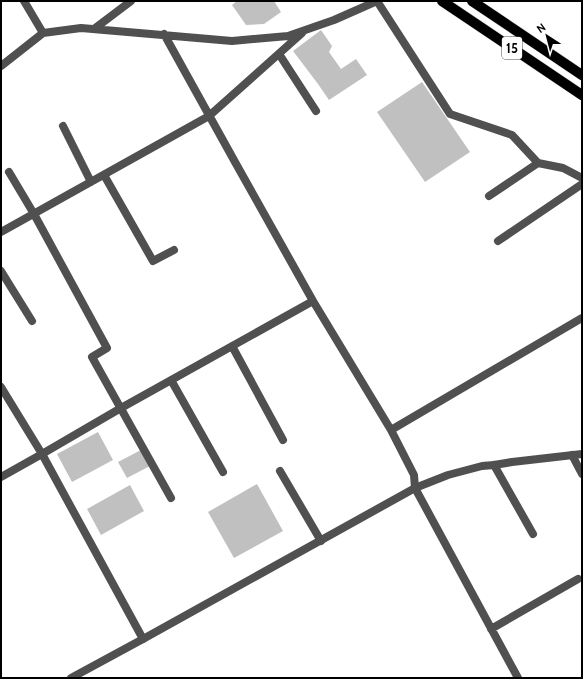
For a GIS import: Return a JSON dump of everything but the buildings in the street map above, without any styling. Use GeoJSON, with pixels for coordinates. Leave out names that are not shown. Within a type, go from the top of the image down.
{"type":"FeatureCollection","features":[{"type":"Feature","properties":{"kind":"main road","name":"15"},"geometry":{"type":"LineString","coordinates":[[442,1],[582,95]]}},
{"type":"Feature","properties":{"kind":"main road","name":"15"},"geometry":{"type":"LineString","coordinates":[[472,1],[582,75]]}},
{"type":"Feature","properties":{"kind":"street"},"geometry":{"type":"LineString","coordinates":[[24,1],[43,33]]}},
{"type":"Feature","properties":{"kind":"street"},"geometry":{"type":"LineString","coordinates":[[94,29],[131,1]]}},
{"type":"Feature","properties":{"kind":"street"},"geometry":{"type":"LineString","coordinates":[[1,66],[43,33],[80,28],[232,41],[288,36],[334,20],[377,1],[450,114],[512,135],[538,163],[563,168],[582,178]]}},
{"type":"Feature","properties":{"kind":"street"},"geometry":{"type":"LineString","coordinates":[[1,232],[209,116],[305,30]]}},
{"type":"Feature","properties":{"kind":"street"},"geometry":{"type":"LineString","coordinates":[[164,34],[313,301],[391,430],[414,475],[415,488],[518,678]]}},
{"type":"Feature","properties":{"kind":"street"},"geometry":{"type":"LineString","coordinates":[[279,54],[316,112]]}},
{"type":"Feature","properties":{"kind":"street"},"geometry":{"type":"LineString","coordinates":[[63,126],[91,182]]}},
{"type":"Feature","properties":{"kind":"street"},"geometry":{"type":"LineString","coordinates":[[489,196],[538,163]]}},
{"type":"Feature","properties":{"kind":"street"},"geometry":{"type":"LineString","coordinates":[[9,172],[34,214],[107,348],[92,357],[171,498]]}},
{"type":"Feature","properties":{"kind":"street"},"geometry":{"type":"LineString","coordinates":[[104,175],[153,261],[174,250]]}},
{"type":"Feature","properties":{"kind":"street"},"geometry":{"type":"LineString","coordinates":[[498,241],[582,184]]}},
{"type":"Feature","properties":{"kind":"street"},"geometry":{"type":"LineString","coordinates":[[1,271],[32,321]]}},
{"type":"Feature","properties":{"kind":"street"},"geometry":{"type":"LineString","coordinates":[[1,477],[313,301]]}},
{"type":"Feature","properties":{"kind":"street"},"geometry":{"type":"LineString","coordinates":[[391,430],[582,318]]}},
{"type":"Feature","properties":{"kind":"street"},"geometry":{"type":"LineString","coordinates":[[232,346],[283,440]]}},
{"type":"Feature","properties":{"kind":"street"},"geometry":{"type":"LineString","coordinates":[[171,380],[223,472]]}},
{"type":"Feature","properties":{"kind":"street"},"geometry":{"type":"LineString","coordinates":[[1,387],[42,454],[143,639]]}},
{"type":"Feature","properties":{"kind":"street"},"geometry":{"type":"LineString","coordinates":[[71,678],[415,488],[448,475],[482,466],[582,454]]}},
{"type":"Feature","properties":{"kind":"street"},"geometry":{"type":"LineString","coordinates":[[572,455],[582,474]]}},
{"type":"Feature","properties":{"kind":"street"},"geometry":{"type":"LineString","coordinates":[[494,465],[533,534]]}},
{"type":"Feature","properties":{"kind":"street"},"geometry":{"type":"LineString","coordinates":[[280,471],[320,540]]}},
{"type":"Feature","properties":{"kind":"street"},"geometry":{"type":"LineString","coordinates":[[491,629],[578,580]]}}]}
